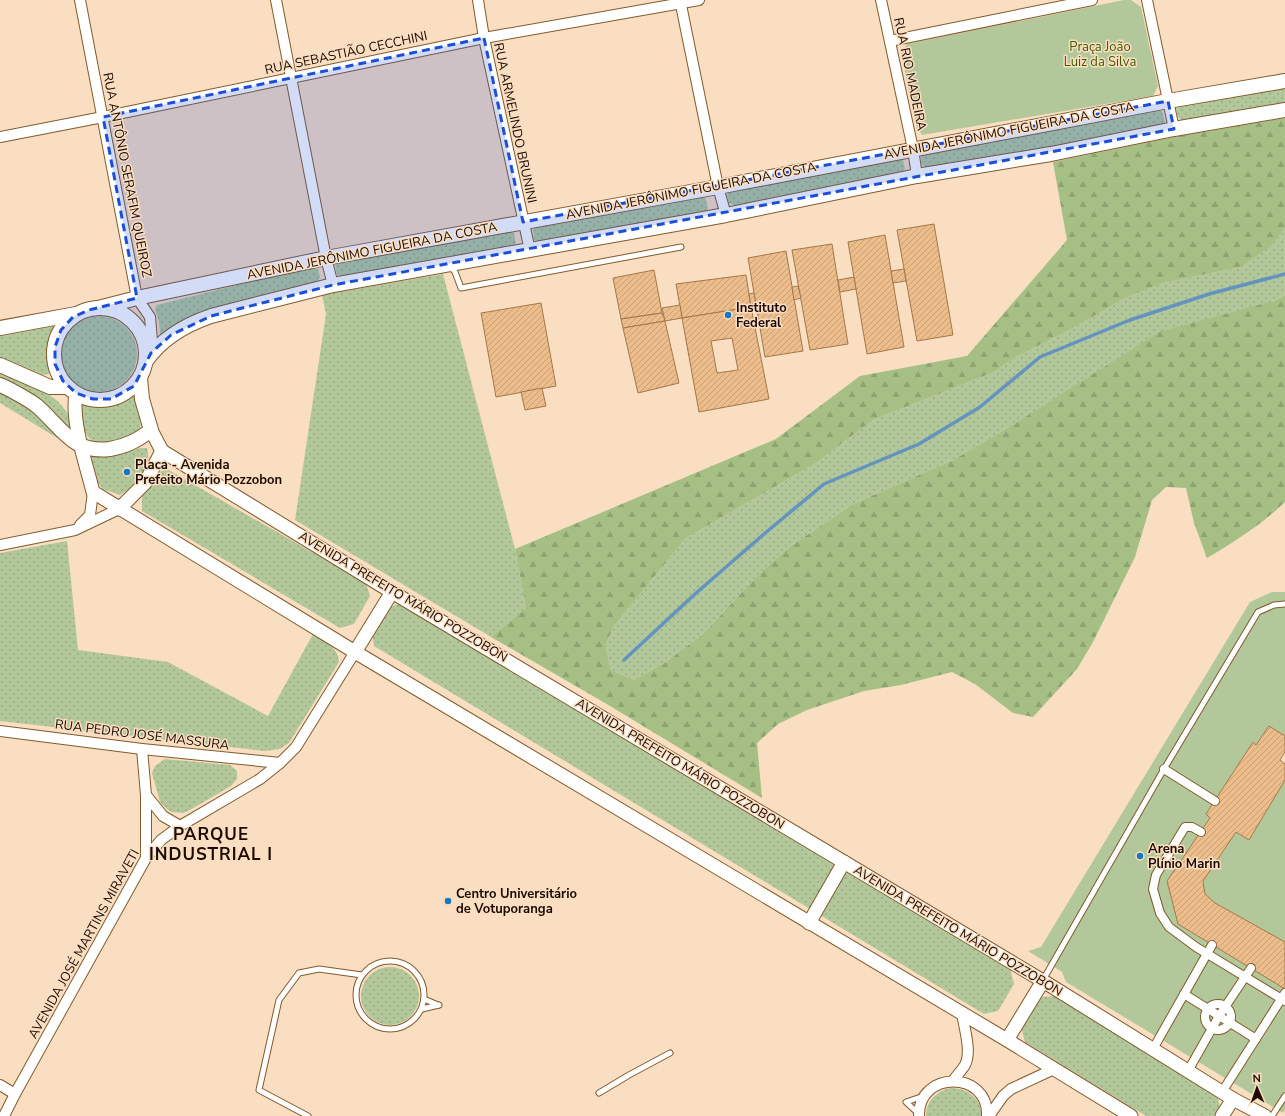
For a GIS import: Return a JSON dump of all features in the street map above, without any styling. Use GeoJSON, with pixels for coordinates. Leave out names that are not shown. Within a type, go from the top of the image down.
{"type":"FeatureCollection","features":[{"type":"Feature","properties":{"kind":"main road","name":"AVENIDA JERÔNIMO FIGUEIRA DA COSTA"},"geometry":{"type":"LineString","coordinates":[[98,308],[137,298],[326,258],[718,187],[1168,101],[1285,81]]}},
{"type":"Feature","properties":{"kind":"main road","name":"AVENIDA JERÔNIMO FIGUEIRA DA COSTA"},"geometry":{"type":"LineString","coordinates":[[146,356],[171,336],[192,322],[333,286],[726,215],[917,176],[1051,154],[1174,129],[1285,110]]}},
{"type":"Feature","properties":{"kind":"main road"},"geometry":{"type":"LineString","coordinates":[[0,328],[81,313],[98,308],[116,311],[132,320],[142,335],[146,356],[140,378],[142,399],[151,430],[132,443],[121,447],[94,450],[71,440],[36,405],[0,385]]}},
{"type":"Feature","properties":{"kind":"main road"},"geometry":{"type":"LineString","coordinates":[[72,390],[58,373],[55,360],[55,347],[57,338],[66,323],[81,313]]}},
{"type":"Feature","properties":{"kind":"main road"},"geometry":{"type":"LineString","coordinates":[[0,365],[50,387],[72,390],[93,399],[111,399],[127,391],[140,378]]}},
{"type":"Feature","properties":{"kind":"street","name":"RUA ANTÔNIO SERAFIM QUEIROZ"},"geometry":{"type":"LineString","coordinates":[[80,0],[137,298],[150,317],[152,341],[146,356]]}},
{"type":"Feature","properties":{"kind":"street"},"geometry":{"type":"LineString","coordinates":[[276,0],[326,258],[333,286]]}},
{"type":"Feature","properties":{"kind":"street","name":"RUA ARMELINDO BRUNINI"},"geometry":{"type":"LineString","coordinates":[[478,0],[484,38],[530,251]]}},
{"type":"Feature","properties":{"kind":"street","name":"RUA SEBASTIÃO CECCHINI"},"geometry":{"type":"LineString","coordinates":[[0,136],[103,117],[290,77],[484,38],[680,2],[699,0]]}},
{"type":"Feature","properties":{"kind":"street","name":"RUA RIO MADEIRA"},"geometry":{"type":"LineString","coordinates":[[881,0],[913,150],[917,176]]}},
{"type":"Feature","properties":{"kind":"street"},"geometry":{"type":"LineString","coordinates":[[890,41],[1092,0]]}},
{"type":"Feature","properties":{"kind":"street"},"geometry":{"type":"LineString","coordinates":[[1147,0],[1174,129]]}},
{"type":"Feature","properties":{"kind":"street"},"geometry":{"type":"LineString","coordinates":[[680,2],[718,187],[726,215]]}},
{"type":"Feature","properties":{"kind":"street"},"geometry":{"type":"LineString","coordinates":[[72,390],[76,424],[93,492],[90,515],[75,530]]}},
{"type":"Feature","properties":{"kind":"street"},"geometry":{"type":"LineString","coordinates":[[0,545],[75,530],[119,509],[145,483],[162,451],[151,430]]}},
{"type":"Feature","properties":{"kind":"street","name":"AVENIDA PREFEITO MÁRIO POZZOBON"},"geometry":{"type":"LineString","coordinates":[[162,451],[392,592],[1043,981],[1227,1095],[1243,1111],[1265,1116]]}},
{"type":"Feature","properties":{"kind":"street"},"geometry":{"type":"LineString","coordinates":[[93,492],[355,652],[962,1013],[1131,1116]]}},
{"type":"Feature","properties":{"kind":"street"},"geometry":{"type":"LineString","coordinates":[[355,652],[392,592]]}},
{"type":"Feature","properties":{"kind":"street","name":"AVENIDA JOSÉ MARTINS MIRAVETI"},"geometry":{"type":"LineString","coordinates":[[4,1116],[146,858],[161,840],[180,826],[260,779],[280,764],[296,746],[355,652]]}},
{"type":"Feature","properties":{"kind":"street","name":"RUA PEDRO JOSÉ MASSURA"},"geometry":{"type":"LineString","coordinates":[[0,730],[142,749],[280,764]]}},
{"type":"Feature","properties":{"kind":"street"},"geometry":{"type":"LineString","coordinates":[[142,749],[146,795],[146,858]]}},
{"type":"Feature","properties":{"kind":"street"},"geometry":{"type":"LineString","coordinates":[[1164,769],[1214,801]]}},
{"type":"Feature","properties":{"kind":"street"},"geometry":{"type":"LineString","coordinates":[[146,795],[163,816],[180,826]]}},
{"type":"Feature","properties":{"kind":"street"},"geometry":{"type":"LineString","coordinates":[[1201,832],[1192,827],[1185,827],[1156,875],[1153,889],[1160,914],[1169,927],[1196,947],[1245,977],[1284,998],[1256,1039],[1227,1095],[1222,1116]]}},
{"type":"Feature","properties":{"kind":"street"},"geometry":{"type":"LineString","coordinates":[[809,922],[844,862]]}},
{"type":"Feature","properties":{"kind":"street"},"geometry":{"type":"LineString","coordinates":[[1153,1049],[1212,945]]}},
{"type":"Feature","properties":{"kind":"street"},"geometry":{"type":"LineString","coordinates":[[1188,1071],[1219,1016],[1251,968]]}},
{"type":"Feature","properties":{"kind":"street"},"geometry":{"type":"LineString","coordinates":[[1006,1040],[1043,981]]}},
{"type":"Feature","properties":{"kind":"street"},"geometry":{"type":"LineString","coordinates":[[1184,994],[1256,1039]]}},
{"type":"Feature","properties":{"kind":"street"},"geometry":{"type":"LineString","coordinates":[[1216,1004],[1226,1006],[1231,1014],[1230,1023],[1222,1029],[1212,1028],[1206,1023],[1205,1015],[1207,1009],[1216,1004]]}},
{"type":"Feature","properties":{"kind":"street"},"geometry":{"type":"LineString","coordinates":[[953,1081],[965,1064],[967,1056],[967,1042],[962,1013]]}},
{"type":"Feature","properties":{"kind":"street"},"geometry":{"type":"LineString","coordinates":[[988,1116],[1010,1089],[1054,1069]]}},
{"type":"Feature","properties":{"kind":"street"},"geometry":{"type":"LineString","coordinates":[[919,1115],[921,1103],[930,1089],[937,1084],[953,1081],[970,1085],[982,1096],[988,1116]]}},
{"type":"Feature","properties":{"kind":"street"},"geometry":{"type":"LineString","coordinates":[[0,1085],[15,1094]]}},
{"type":"Feature","properties":{"kind":"lane"},"geometry":{"type":"LineString","coordinates":[[450,265],[455,272],[461,288],[681,247]]}},
{"type":"Feature","properties":{"kind":"lane"},"geometry":{"type":"LineString","coordinates":[[1043,981],[1164,769],[1258,612],[1274,605],[1285,604]]}},
{"type":"Feature","properties":{"kind":"lane"},"geometry":{"type":"LineString","coordinates":[[388,961],[402,964],[415,972],[421,980],[424,989],[424,1000],[422,1009],[416,1018],[407,1026],[396,1029],[384,1029],[373,1026],[364,1018],[358,1008],[356,992],[362,975],[369,968],[388,961]]}},
{"type":"Feature","properties":{"kind":"lane"},"geometry":{"type":"LineString","coordinates":[[308,1116],[259,1090],[279,1000],[299,973],[319,969],[362,975]]}},
{"type":"Feature","properties":{"kind":"lane"},"geometry":{"type":"LineString","coordinates":[[422,1009],[439,1006],[424,1000]]}},
{"type":"Feature","properties":{"kind":"lane"},"geometry":{"type":"LineString","coordinates":[[599,1093],[670,1053]]}},
{"type":"Feature","properties":{"kind":"lane"},"geometry":{"type":"LineString","coordinates":[[919,1115],[906,1102],[925,1096]]}},
{"type":"Feature","properties":{"kind":"lane"},"geometry":{"type":"LineString","coordinates":[[1272,1116],[1285,1096]]}},
{"type":"Feature","properties":{"kind":"highlighted area"},"geometry":{"type":"Polygon","coordinates":[[[484,38],[523,222],[1168,101],[1174,129],[333,285],[211,316],[171,335],[151,353],[134,386],[111,399],[93,399],[76,393],[63,381],[55,364],[55,347],[61,330],[73,317],[89,310],[137,298],[103,117],[484,38]]]}},
{"type":"Feature","properties":{"kind":"green space","name":"Praça João Luiz da Silva"},"geometry":{"type":"Polygon","coordinates":[[[1124,0],[1131,0],[1141,7],[1158,86],[1153,96],[922,135],[917,127],[901,54],[907,44],[1124,0]]]}},
{"type":"Feature","properties":{"kind":"green space"},"geometry":{"type":"Polygon","coordinates":[[[1285,85],[1285,105],[1185,123],[1178,117],[1176,109],[1182,103],[1285,85]]]}},
{"type":"Feature","properties":{"kind":"green space"},"geometry":{"type":"Polygon","coordinates":[[[1155,108],[1162,111],[1165,122],[1161,126],[929,169],[922,165],[921,157],[927,151],[1155,108]]]}},
{"type":"Feature","properties":{"kind":"green space"},"geometry":{"type":"Polygon","coordinates":[[[1285,118],[1285,228],[1269,247],[1241,267],[1163,283],[1125,298],[1075,327],[1016,357],[994,372],[873,420],[816,463],[686,538],[614,626],[605,646],[611,670],[634,680],[666,662],[703,634],[758,575],[788,548],[853,504],[953,460],[1016,423],[1159,332],[1273,301],[1285,295],[1285,502],[1238,539],[1207,558],[1194,523],[1186,488],[1166,487],[1152,500],[1135,557],[1093,642],[1077,669],[1033,717],[1013,713],[975,684],[952,672],[901,685],[864,691],[807,710],[778,724],[757,743],[762,798],[605,703],[491,637],[526,608],[515,549],[776,439],[860,376],[967,356],[1067,240],[1053,162],[1174,137],[1285,118]]]}},
{"type":"Feature","properties":{"kind":"green space"},"geometry":{"type":"Polygon","coordinates":[[[897,158],[903,160],[905,169],[901,176],[736,206],[729,203],[727,195],[731,189],[897,158]]]}},
{"type":"Feature","properties":{"kind":"green space"},"geometry":{"type":"Polygon","coordinates":[[[698,194],[705,197],[708,208],[705,214],[543,243],[534,240],[533,230],[541,224],[698,194]]]}},
{"type":"Feature","properties":{"kind":"green space"},"geometry":{"type":"Polygon","coordinates":[[[1285,228],[1285,295],[1016,423],[953,460],[853,504],[788,548],[758,575],[703,634],[666,662],[634,680],[611,670],[605,646],[614,626],[686,538],[816,463],[873,420],[994,372],[1016,357],[1075,327],[1125,298],[1163,283],[1241,267],[1277,239],[1285,228]]]}},
{"type":"Feature","properties":{"kind":"green space"},"geometry":{"type":"Polygon","coordinates":[[[506,230],[514,233],[516,245],[511,249],[344,278],[337,274],[335,266],[340,259],[506,230]]]}},
{"type":"Feature","properties":{"kind":"green space"},"geometry":{"type":"Polygon","coordinates":[[[309,267],[318,269],[320,277],[316,284],[201,311],[178,324],[164,336],[160,334],[159,322],[155,309],[157,305],[309,267]]]}},
{"type":"Feature","properties":{"kind":"green space"},"geometry":{"type":"Polygon","coordinates":[[[443,274],[515,549],[526,608],[491,637],[295,520],[326,314],[322,295],[443,274]]]}},
{"type":"Feature","properties":{"kind":"green space"},"geometry":{"type":"Polygon","coordinates":[[[91,316],[107,316],[120,322],[131,333],[137,346],[135,369],[120,386],[107,392],[91,392],[78,386],[63,369],[61,362],[61,346],[67,333],[84,318],[91,316]]]}},
{"type":"Feature","properties":{"kind":"green space"},"geometry":{"type":"Polygon","coordinates":[[[57,324],[48,347],[48,358],[51,371],[48,374],[43,375],[0,357],[0,333],[57,324]]]}},
{"type":"Feature","properties":{"kind":"green space"},"geometry":{"type":"Polygon","coordinates":[[[0,370],[40,389],[59,402],[66,410],[70,419],[72,431],[0,380],[0,370]]]}},
{"type":"Feature","properties":{"kind":"green space"},"geometry":{"type":"Polygon","coordinates":[[[0,392],[9,396],[43,418],[62,441],[0,403],[0,392]]]}},
{"type":"Feature","properties":{"kind":"green space"},"geometry":{"type":"Polygon","coordinates":[[[134,393],[140,412],[140,432],[131,439],[97,444],[89,438],[84,430],[82,420],[81,410],[83,401],[96,405],[106,405],[115,403],[134,393]]]}},
{"type":"Feature","properties":{"kind":"green space"},"geometry":{"type":"Polygon","coordinates":[[[140,448],[147,448],[148,463],[146,470],[138,481],[120,495],[103,489],[96,480],[90,457],[92,455],[117,454],[140,448]]]}},
{"type":"Feature","properties":{"kind":"green space"},"geometry":{"type":"Polygon","coordinates":[[[167,469],[366,583],[370,596],[354,624],[340,628],[142,511],[142,493],[157,473],[167,469]]]}},
{"type":"Feature","properties":{"kind":"green space"},"geometry":{"type":"Polygon","coordinates":[[[67,541],[78,650],[168,662],[268,716],[313,634],[330,645],[336,652],[339,662],[289,743],[280,749],[265,751],[0,721],[0,553],[67,541]]]}},
{"type":"Feature","properties":{"kind":"green space","name":"Arena Plínio Marin"},"geometry":{"type":"Polygon","coordinates":[[[1272,592],[1285,592],[1285,736],[1269,726],[1256,745],[1253,742],[1206,814],[1210,818],[1167,881],[1178,924],[1285,989],[1285,1109],[1283,1113],[1066,982],[1062,972],[1028,951],[1041,947],[1250,602],[1272,592]]]}},
{"type":"Feature","properties":{"kind":"green space"},"geometry":{"type":"Polygon","coordinates":[[[403,603],[1010,968],[1014,984],[998,1011],[984,1014],[374,646],[372,632],[388,607],[403,603]]]}},
{"type":"Feature","properties":{"kind":"green space"},"geometry":{"type":"Polygon","coordinates":[[[165,759],[230,765],[237,771],[237,779],[231,786],[190,810],[183,813],[172,812],[160,802],[152,773],[155,766],[165,759]]]}},
{"type":"Feature","properties":{"kind":"green space"},"geometry":{"type":"Polygon","coordinates":[[[1285,780],[1285,942],[1215,903],[1205,894],[1203,881],[1236,832],[1249,839],[1285,780]]]}},
{"type":"Feature","properties":{"kind":"green space"},"geometry":{"type":"Polygon","coordinates":[[[384,967],[396,967],[411,975],[419,990],[419,1002],[411,1017],[396,1025],[384,1025],[369,1017],[361,1002],[361,990],[369,975],[384,967]]]}},
{"type":"Feature","properties":{"kind":"green space"},"geometry":{"type":"Polygon","coordinates":[[[1056,996],[1217,1094],[1220,1108],[1215,1116],[1146,1116],[1025,1042],[1021,1027],[1041,997],[1056,996]]]}},
{"type":"Feature","properties":{"kind":"green space"},"geometry":{"type":"Polygon","coordinates":[[[950,1088],[956,1088],[972,1095],[979,1104],[981,1116],[926,1116],[926,1111],[930,1101],[937,1094],[950,1088]]]}},
{"type":"Feature","properties":{"kind":"building"},"geometry":{"type":"Polygon","coordinates":[[[934,224],[953,335],[917,341],[897,230],[934,224]]]}},
{"type":"Feature","properties":{"kind":"building"},"geometry":{"type":"Polygon","coordinates":[[[885,235],[904,347],[867,354],[848,242],[885,235]]]}},
{"type":"Feature","properties":{"kind":"building"},"geometry":{"type":"Polygon","coordinates":[[[832,244],[848,344],[810,350],[792,250],[832,244]]]}},
{"type":"Feature","properties":{"kind":"building"},"geometry":{"type":"Polygon","coordinates":[[[786,251],[803,351],[765,357],[748,258],[786,251]]]}},
{"type":"Feature","properties":{"kind":"building"},"geometry":{"type":"Polygon","coordinates":[[[904,269],[906,281],[893,283],[891,271],[904,269]]]}},
{"type":"Feature","properties":{"kind":"building"},"geometry":{"type":"Polygon","coordinates":[[[654,270],[662,313],[621,319],[613,278],[654,270]]]}},
{"type":"Feature","properties":{"kind":"building"},"geometry":{"type":"Polygon","coordinates":[[[746,275],[751,307],[682,318],[676,284],[746,275]]]}},
{"type":"Feature","properties":{"kind":"building"},"geometry":{"type":"Polygon","coordinates":[[[854,277],[856,289],[840,292],[838,280],[854,277]]]}},
{"type":"Feature","properties":{"kind":"building"},"geometry":{"type":"Polygon","coordinates":[[[798,286],[801,298],[794,300],[792,287],[798,286]]]}},
{"type":"Feature","properties":{"kind":"building"},"geometry":{"type":"Polygon","coordinates":[[[754,293],[756,306],[751,307],[749,294],[754,293]]]}},
{"type":"Feature","properties":{"kind":"building"},"geometry":{"type":"Polygon","coordinates":[[[541,303],[556,386],[496,397],[481,313],[541,303]]]}},
{"type":"Feature","properties":{"kind":"building"},"geometry":{"type":"Polygon","coordinates":[[[680,305],[682,318],[665,321],[662,308],[680,305]]]}},
{"type":"Feature","properties":{"kind":"building"},"geometry":{"type":"Polygon","coordinates":[[[751,307],[769,399],[699,412],[682,318],[751,307]],[[732,338],[711,341],[717,373],[738,370],[732,338]]]}},
{"type":"Feature","properties":{"kind":"building"},"geometry":{"type":"Polygon","coordinates":[[[662,313],[665,321],[623,328],[621,319],[662,313]]]}},
{"type":"Feature","properties":{"kind":"building"},"geometry":{"type":"Polygon","coordinates":[[[665,321],[679,383],[638,393],[623,328],[665,321]]]}},
{"type":"Feature","properties":{"kind":"building"},"geometry":{"type":"Polygon","coordinates":[[[542,388],[546,406],[525,410],[521,392],[542,388]]]}},
{"type":"Feature","properties":{"kind":"building"},"geometry":{"type":"Polygon","coordinates":[[[1269,726],[1285,736],[1285,752],[1280,760],[1285,764],[1285,780],[1249,840],[1236,832],[1203,881],[1205,894],[1215,903],[1285,942],[1285,989],[1178,924],[1167,881],[1210,818],[1206,814],[1253,742],[1256,745],[1269,726]]]}},
{"type":"Feature","properties":{"kind":"waterway"},"geometry":{"type":"LineString","coordinates":[[624,660],[695,594],[824,484],[919,444],[980,407],[1040,357],[1130,320],[1209,294],[1285,274]]}},
{"type":"Feature","properties":{"kind":"place","name":"Instituto Federal"},"geometry":{"type":"Point","coordinates":[728,315]}},
{"type":"Feature","properties":{"kind":"place","name":"Placa - Avenida Prefeito Mário Pozzobon"},"geometry":{"type":"Point","coordinates":[127,472]}},
{"type":"Feature","properties":{"kind":"place","name":"Arena Plínio Marin"},"geometry":{"type":"Point","coordinates":[1140,856]}},
{"type":"Feature","properties":{"kind":"place","name":"Centro Universitário de Votuporanga"},"geometry":{"type":"Point","coordinates":[448,901]}},
{"type":"Feature","properties":{"kind":"district","name":"PARQUE INDUSTRIAL I"},"geometry":{"type":"Point","coordinates":[211,844]}}]}
